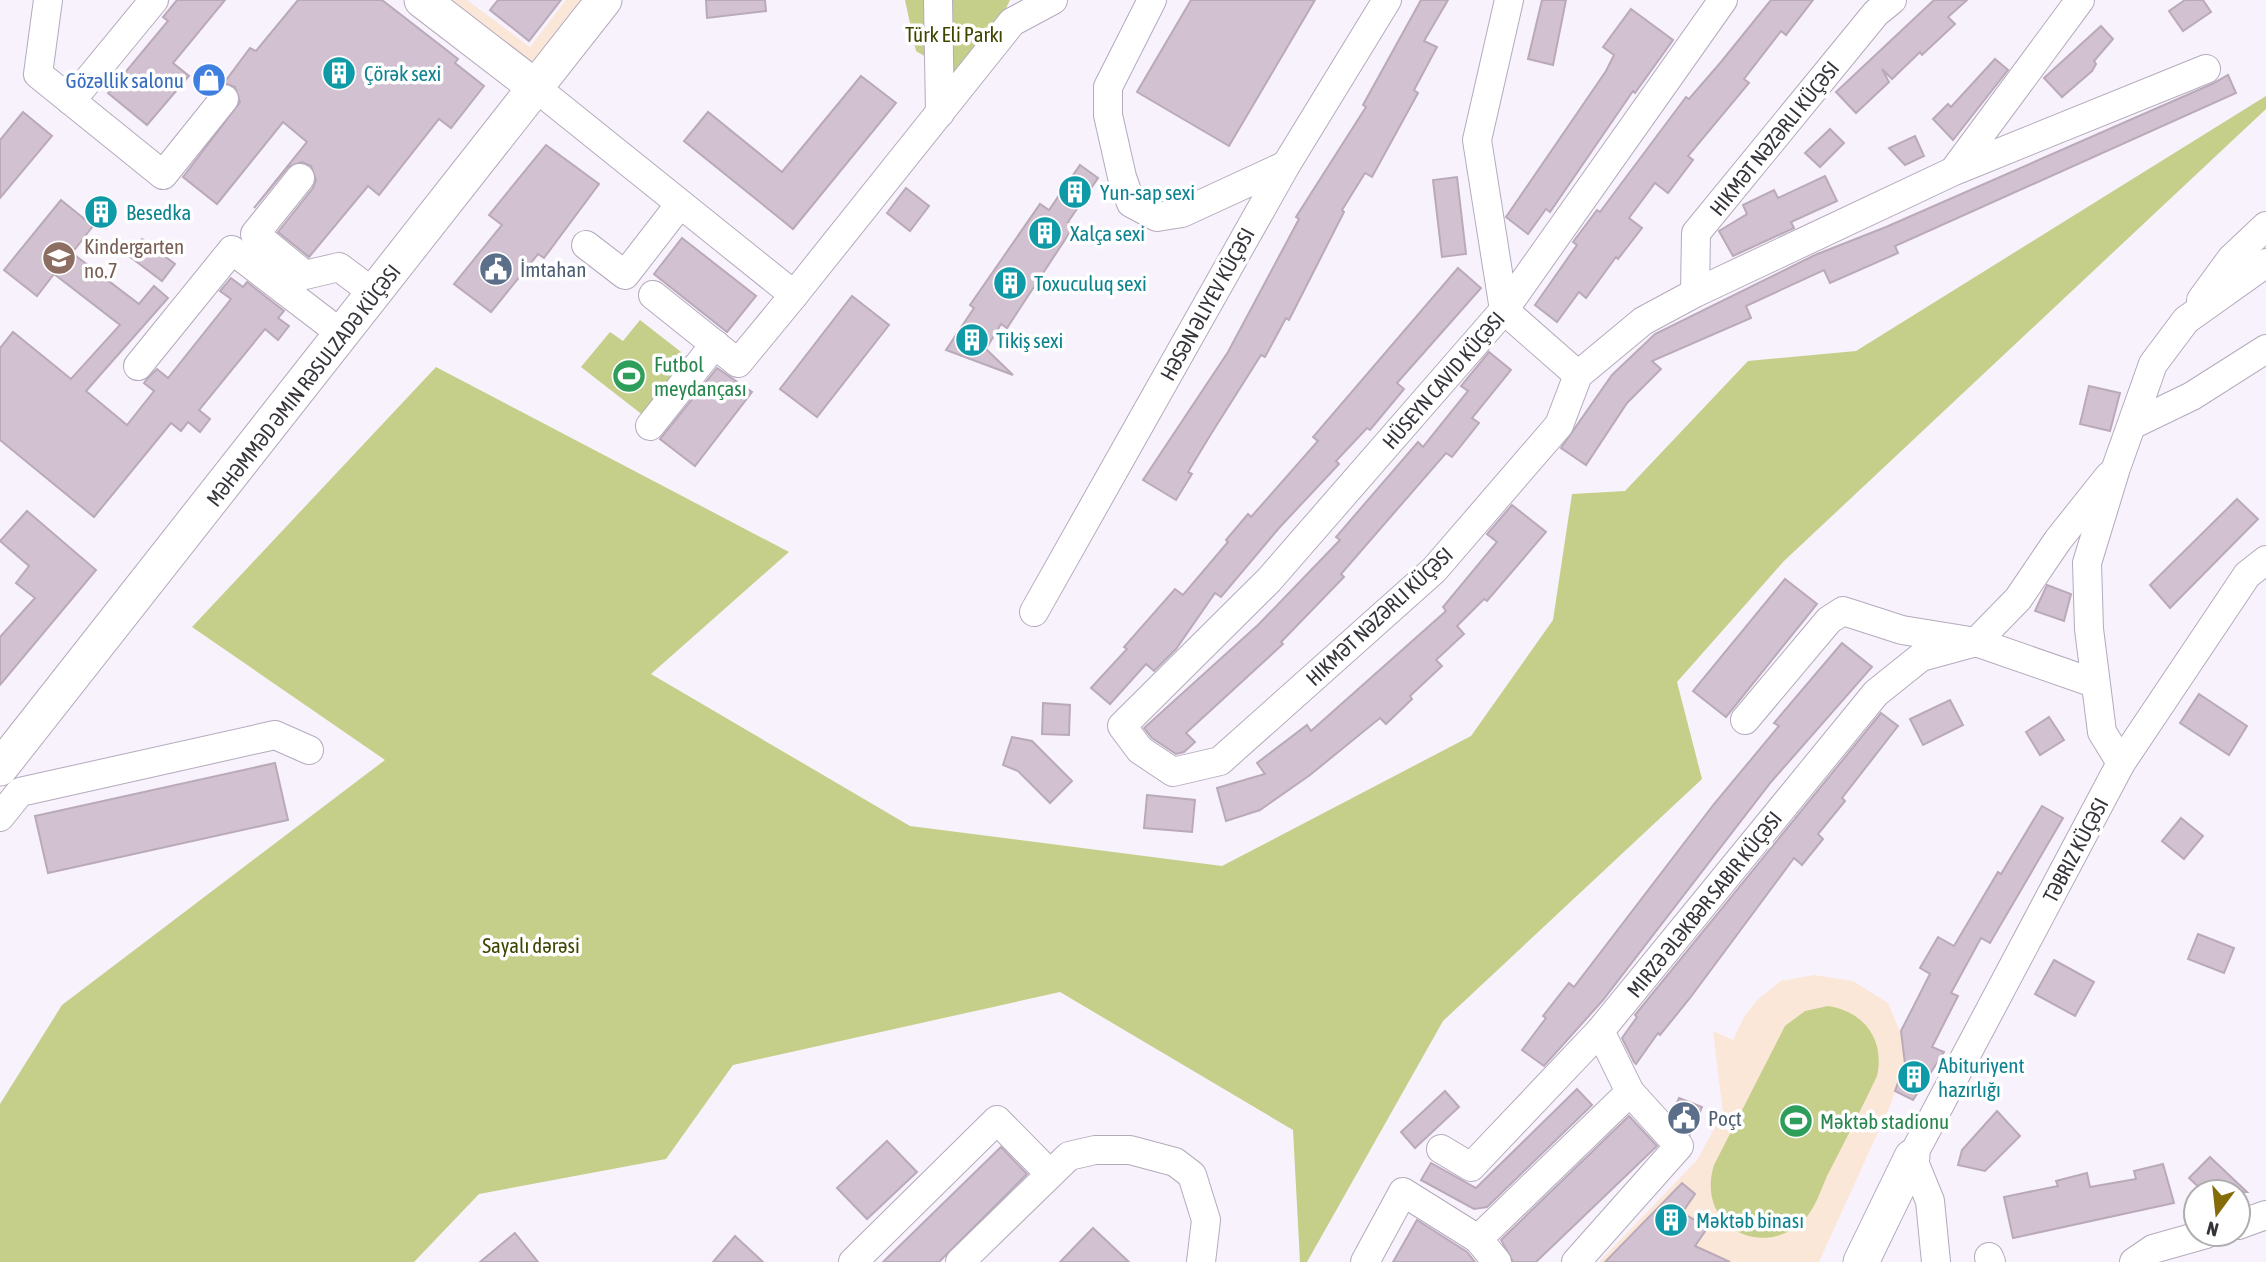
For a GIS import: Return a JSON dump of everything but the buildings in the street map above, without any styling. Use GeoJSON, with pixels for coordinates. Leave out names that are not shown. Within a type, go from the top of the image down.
{"type":"FeatureCollection","features":[{"type":"Feature","properties":{"kind":"main road"},"geometry":{"type":"LineString","coordinates":[[422,0],[535,87]]}},
{"type":"Feature","properties":{"kind":"main road","name":"MƏHƏMMƏD ƏMIN RƏSULZADƏ KÜÇƏSI"},"geometry":{"type":"LineString","coordinates":[[0,768],[604,0]]}},
{"type":"Feature","properties":{"kind":"main road"},"geometry":{"type":"LineString","coordinates":[[1861,1262],[1912,1157]]}},
{"type":"Feature","properties":{"kind":"street"},"geometry":{"type":"LineString","coordinates":[[48,0],[38,74],[163,176],[224,99]]}},
{"type":"Feature","properties":{"kind":"street"},"geometry":{"type":"LineString","coordinates":[[71,101],[154,0]]}},
{"type":"Feature","properties":{"kind":"street"},"geometry":{"type":"LineString","coordinates":[[938,0],[940,113]]}},
{"type":"Feature","properties":{"kind":"street"},"geometry":{"type":"LineString","coordinates":[[653,295],[738,363],[1012,22],[1053,0]]}},
{"type":"Feature","properties":{"kind":"street"},"geometry":{"type":"LineString","coordinates":[[1152,0],[1108,87],[1108,115],[1122,177],[1131,203],[1157,217],[1182,213],[1286,165]]}},
{"type":"Feature","properties":{"kind":"street","name":"HƏSƏN ƏLIYEV KÜÇƏSI"},"geometry":{"type":"LineString","coordinates":[[1034,612],[1286,165],[1387,0]]}},
{"type":"Feature","properties":{"kind":"street"},"geometry":{"type":"LineString","coordinates":[[1509,0],[1477,139],[1504,310],[1578,375]]}},
{"type":"Feature","properties":{"kind":"street","name":"HIKMƏT NƏZƏRLI KÜÇƏSI"},"geometry":{"type":"LineString","coordinates":[[1695,293],[1696,233],[1876,13],[1892,0]]}},
{"type":"Feature","properties":{"kind":"street","name":"HIKMƏT NƏZƏRLI KÜÇƏSI"},"geometry":{"type":"LineString","coordinates":[[1954,171],[2080,0]]}},
{"type":"Feature","properties":{"kind":"street","name":"HÜSEYN CAVID KÜÇƏSI"},"geometry":{"type":"LineString","coordinates":[[1122,726],[1269,580],[1504,310],[1716,7]]}},
{"type":"Feature","properties":{"kind":"street","name":"HIKMƏT NƏZƏRLI KÜÇƏSI"},"geometry":{"type":"LineString","coordinates":[[1122,726],[1140,750],[1173,772],[1220,761],[1434,570],[1559,425],[1578,375],[1643,321],[1695,293],[1954,171],[2206,69]]}},
{"type":"Feature","properties":{"kind":"street"},"geometry":{"type":"LineString","coordinates":[[535,87],[794,295]]}},
{"type":"Feature","properties":{"kind":"street"},"geometry":{"type":"LineString","coordinates":[[300,178],[255,234],[305,275],[339,267],[375,294]]}},
{"type":"Feature","properties":{"kind":"street"},"geometry":{"type":"LineString","coordinates":[[586,245],[625,275],[680,204]]}},
{"type":"Feature","properties":{"kind":"street"},"geometry":{"type":"LineString","coordinates":[[2121,763],[2102,732],[2094,683],[2087,563],[2116,468],[2134,424],[2153,364],[2231,259],[2266,226]]}},
{"type":"Feature","properties":{"kind":"street"},"geometry":{"type":"LineString","coordinates":[[138,366],[232,250],[343,335]]}},
{"type":"Feature","properties":{"kind":"street"},"geometry":{"type":"LineString","coordinates":[[2186,320],[2266,263]]}},
{"type":"Feature","properties":{"kind":"street"},"geometry":{"type":"LineString","coordinates":[[650,426],[715,344]]}},
{"type":"Feature","properties":{"kind":"street"},"geometry":{"type":"LineString","coordinates":[[2134,424],[2192,396],[2266,349]]}},
{"type":"Feature","properties":{"kind":"street"},"geometry":{"type":"LineString","coordinates":[[1976,642],[2018,599],[2058,540],[2116,468]]}},
{"type":"Feature","properties":{"kind":"street","name":"TƏBRIZ KÜÇƏSI"},"geometry":{"type":"LineString","coordinates":[[1912,1157],[2121,763],[2260,569]]}},
{"type":"Feature","properties":{"kind":"street"},"geometry":{"type":"LineString","coordinates":[[1745,720],[1829,620],[1843,611],[1902,630],[1976,642],[2094,683]]}},
{"type":"Feature","properties":{"kind":"street","name":"MIRZƏ ƏLƏKBƏR SABIR KÜÇƏSI"},"geometry":{"type":"LineString","coordinates":[[1441,1149],[1471,1167],[1600,1031],[1876,694],[1922,657],[1976,642]]}},
{"type":"Feature","properties":{"kind":"street"},"geometry":{"type":"LineString","coordinates":[[0,817],[20,792],[275,735],[309,750]]}},
{"type":"Feature","properties":{"kind":"street"},"geometry":{"type":"LineString","coordinates":[[1576,1262],[1679,1146],[1630,1092],[1600,1031]]}},
{"type":"Feature","properties":{"kind":"street"},"geometry":{"type":"LineString","coordinates":[[1478,1239],[1630,1092]]}},
{"type":"Feature","properties":{"kind":"street"},"geometry":{"type":"LineString","coordinates":[[853,1262],[998,1120],[1050,1174]]}},
{"type":"Feature","properties":{"kind":"street"},"geometry":{"type":"LineString","coordinates":[[960,1262],[1069,1156],[1095,1150],[1130,1150],[1175,1162],[1192,1175],[1206,1220],[1201,1262]]}},
{"type":"Feature","properties":{"kind":"street"},"geometry":{"type":"LineString","coordinates":[[1912,1157],[1930,1201],[1936,1262]]}},
{"type":"Feature","properties":{"kind":"street"},"geometry":{"type":"LineString","coordinates":[[1365,1262],[1403,1192],[1478,1239],[1497,1262]]}},
{"type":"Feature","properties":{"kind":"street"},"geometry":{"type":"LineString","coordinates":[[2134,1262],[2154,1249],[2182,1241]]}},
{"type":"Feature","properties":{"kind":"shaded area"},"geometry":{"type":"Polygon","coordinates":[[[449,0],[467,0],[530,47],[566,0],[587,0],[535,66],[449,0]]]}},
{"type":"Feature","properties":{"kind":"shaded area"},"geometry":{"type":"Polygon","coordinates":[[[1814,975],[1853,981],[1888,1003],[1903,1039],[1905,1064],[1889,1108],[1819,1262],[1599,1262],[1697,1160],[1723,1113],[1713,1031],[1733,1040],[1744,1017],[1758,999],[1781,981],[1814,975]]]}},
{"type":"Feature","properties":{"kind":"green space","name":"Türk Eli Parkı"},"geometry":{"type":"Polygon","coordinates":[[[905,0],[1010,0],[991,40],[954,74],[916,51],[905,0]]]}},
{"type":"Feature","properties":{"kind":"green space","name":"Sayalı dərəsi"},"geometry":{"type":"Polygon","coordinates":[[[2266,96],[2266,109],[1784,561],[1677,682],[1702,779],[1443,1021],[1307,1262],[1300,1262],[1293,1130],[1060,992],[733,1065],[666,1159],[479,1194],[414,1262],[0,1262],[0,1104],[62,1005],[385,760],[192,627],[436,367],[789,552],[651,674],[910,826],[1222,866],[1471,736],[1553,620],[1572,494],[1625,491],[1748,361],[1856,351],[2266,96]]]}},
{"type":"Feature","properties":{"kind":"green space","name":"Futbol meydançası"},"geometry":{"type":"Polygon","coordinates":[[[640,320],[690,359],[644,416],[581,367],[610,332],[623,341],[640,320]]]}},
{"type":"Feature","properties":{"kind":"green space","name":"Məktəb stadionu"},"geometry":{"type":"Polygon","coordinates":[[[1828,1006],[1852,1014],[1869,1030],[1878,1051],[1877,1076],[1809,1215],[1788,1232],[1770,1237],[1753,1237],[1737,1231],[1723,1220],[1714,1205],[1711,1187],[1714,1165],[1785,1026],[1805,1011],[1828,1006]]]}},
{"type":"Feature","properties":{"kind":"place","name":"Çörək sexi"},"geometry":{"type":"Point","coordinates":[339,73]}},
{"type":"Feature","properties":{"kind":"place","name":"Gözəllik salonu"},"geometry":{"type":"Point","coordinates":[209,80]}},
{"type":"Feature","properties":{"kind":"place","name":"Yun-sap sexi"},"geometry":{"type":"Point","coordinates":[1075,192]}},
{"type":"Feature","properties":{"kind":"place","name":"Besedka"},"geometry":{"type":"Point","coordinates":[101,212]}},
{"type":"Feature","properties":{"kind":"place","name":"Xalça sexi"},"geometry":{"type":"Point","coordinates":[1045,233]}},
{"type":"Feature","properties":{"kind":"place","name":"Kindergarten no.7"},"geometry":{"type":"Point","coordinates":[59,258]}},
{"type":"Feature","properties":{"kind":"place","name":"İmtahan"},"geometry":{"type":"Point","coordinates":[496,269]}},
{"type":"Feature","properties":{"kind":"place","name":"Toxuculuq sexi"},"geometry":{"type":"Point","coordinates":[1010,283]}},
{"type":"Feature","properties":{"kind":"place","name":"Tikiş sexi"},"geometry":{"type":"Point","coordinates":[972,340]}},
{"type":"Feature","properties":{"kind":"place","name":"Futbol meydançası"},"geometry":{"type":"Point","coordinates":[629,376]}},
{"type":"Feature","properties":{"kind":"place","name":"Abituriyent hazırlığı"},"geometry":{"type":"Point","coordinates":[1914,1077]}},
{"type":"Feature","properties":{"kind":"place","name":"Poçt"},"geometry":{"type":"Point","coordinates":[1684,1118]}},
{"type":"Feature","properties":{"kind":"place","name":"Məktəb stadionu"},"geometry":{"type":"Point","coordinates":[1796,1121]}},
{"type":"Feature","properties":{"kind":"place","name":"Məktəb binası"},"geometry":{"type":"Point","coordinates":[1671,1220]}}]}
